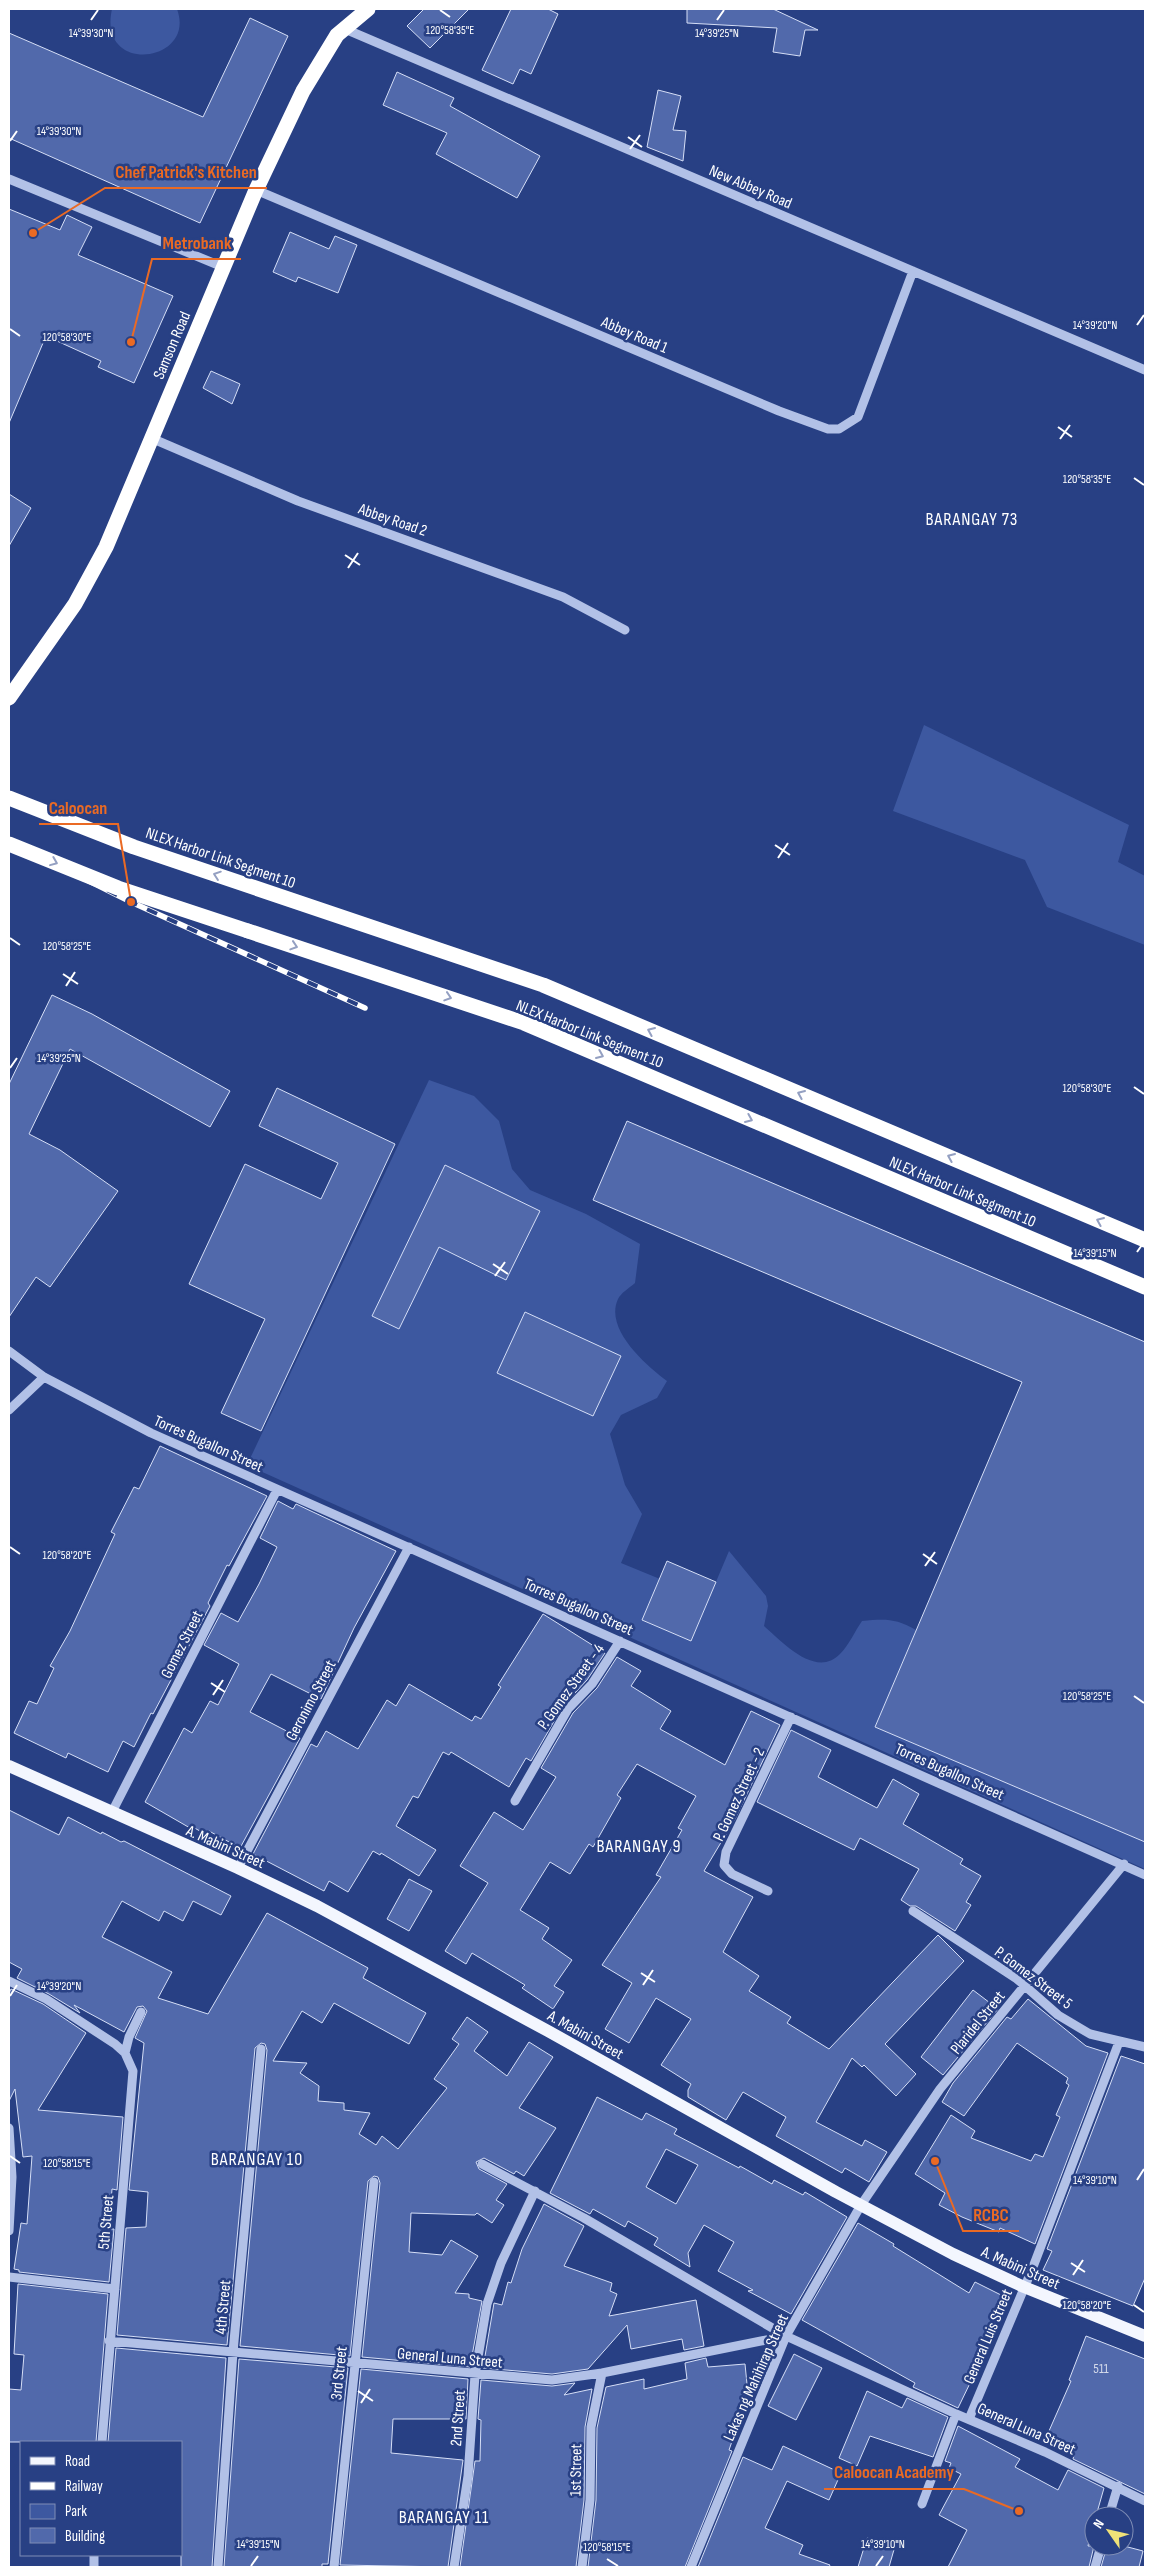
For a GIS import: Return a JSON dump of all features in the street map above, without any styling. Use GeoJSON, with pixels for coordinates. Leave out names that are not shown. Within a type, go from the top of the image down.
{"type":"FeatureCollection","features":[{"type":"Feature","properties":{"kind":"highway","name":"Samson Road"},"geometry":{"type":"LineString","coordinates":[[9,698],[74,604],[106,547],[256,190],[303,91],[337,35],[368,9]]}},
{"type":"Feature","properties":{"kind":"highway","name":"NLEX Harbor Link Segment 10"},"geometry":{"type":"LineString","coordinates":[[9,798],[134,847],[543,985],[1145,1240]]}},
{"type":"Feature","properties":{"kind":"highway","name":"NLEX Harbor Link Segment 10"},"geometry":{"type":"LineString","coordinates":[[9,844],[118,888],[524,1023],[1145,1287]]}},
{"type":"Feature","properties":{"kind":"main road","name":"A. Mabini Street"},"geometry":{"type":"LineString","coordinates":[[9,1766],[238,1868],[317,1906],[953,2254],[1024,2287],[1145,2336]]}},
{"type":"Feature","properties":{"kind":"street","name":"New Abbey Road"},"geometry":{"type":"LineString","coordinates":[[345,29],[1145,370]]}},
{"type":"Feature","properties":{"kind":"street"},"geometry":{"type":"LineString","coordinates":[[9,179],[223,267]]}},
{"type":"Feature","properties":{"kind":"street","name":"Abbey Road 1"},"geometry":{"type":"LineString","coordinates":[[256,190],[770,407],[828,429],[839,429],[850,424],[858,417],[914,271]]}},
{"type":"Feature","properties":{"kind":"street","name":"Abbey Road 2"},"geometry":{"type":"LineString","coordinates":[[151,438],[298,500],[563,597],[625,630]]}},
{"type":"Feature","properties":{"kind":"street","name":"Torres Bugallon Street"},"geometry":{"type":"LineString","coordinates":[[9,1351],[44,1377],[151,1433],[1124,1864],[1145,1875]]}},
{"type":"Feature","properties":{"kind":"street"},"geometry":{"type":"LineString","coordinates":[[9,1410],[44,1377]]}},
{"type":"Feature","properties":{"kind":"street","name":"Gomez Street"},"geometry":{"type":"LineString","coordinates":[[112,1812],[277,1490]]}},
{"type":"Feature","properties":{"kind":"street","name":"Geronimo Street"},"geometry":{"type":"LineString","coordinates":[[238,1868],[409,1547]]}},
{"type":"Feature","properties":{"kind":"street","name":"P. Gomez Street - 4"},"geometry":{"type":"LineString","coordinates":[[515,1800],[568,1709],[592,1684],[620,1641]]}},
{"type":"Feature","properties":{"kind":"street","name":"P. Gomez Street - 2"},"geometry":{"type":"LineString","coordinates":[[768,1891],[732,1874],[724,1865],[726,1852],[791,1717]]}},
{"type":"Feature","properties":{"kind":"street","name":"Plaridel Street"},"geometry":{"type":"LineString","coordinates":[[861,2205],[940,2089],[1124,1864]]}},
{"type":"Feature","properties":{"kind":"street","name":"P. Gomez Street 5"},"geometry":{"type":"LineString","coordinates":[[913,1911],[1025,1986],[1058,2015],[1090,2034],[1145,2048]]}},
{"type":"Feature","properties":{"kind":"street"},"geometry":{"type":"LineString","coordinates":[[9,1981],[46,2000],[115,2044],[125,2053],[129,2037],[141,2012]]}},
{"type":"Feature","properties":{"kind":"street","name":"General Luis Street"},"geometry":{"type":"LineString","coordinates":[[969,2419],[1024,2287],[1119,2042]]}},
{"type":"Feature","properties":{"kind":"street","name":"4th Street"},"geometry":{"type":"LineString","coordinates":[[218,2567],[233,2352],[261,2049]]}},
{"type":"Feature","properties":{"kind":"street","name":"5th Street"},"geometry":{"type":"LineString","coordinates":[[102,2441],[133,2071],[125,2053]]}},
{"type":"Feature","properties":{"kind":"street"},"geometry":{"type":"LineString","coordinates":[[9,2128],[12,2177],[9,2231]]}},
{"type":"Feature","properties":{"kind":"street","name":"General Luna Street"},"geometry":{"type":"LineString","coordinates":[[482,2164],[535,2191],[786,2336],[1118,2486],[1145,2500]]}},
{"type":"Feature","properties":{"kind":"street","name":"3rd Street"},"geometry":{"type":"LineString","coordinates":[[334,2567],[374,2182]]}},
{"type":"Feature","properties":{"kind":"street","name":"2nd Street"},"geometry":{"type":"LineString","coordinates":[[454,2567],[468,2476],[475,2375],[487,2304],[500,2263],[535,2191]]}},
{"type":"Feature","properties":{"kind":"street","name":"Lakas ng Mahihirap Street"},"geometry":{"type":"LineString","coordinates":[[691,2567],[786,2336],[861,2205]]}},
{"type":"Feature","properties":{"kind":"street"},"geometry":{"type":"LineString","coordinates":[[9,2277],[114,2289]]}},
{"type":"Feature","properties":{"kind":"street","name":"General Luna Street"},"geometry":{"type":"LineString","coordinates":[[109,2341],[475,2375],[552,2380],[602,2373],[786,2336]]}},
{"type":"Feature","properties":{"kind":"street","name":"1st Street"},"geometry":{"type":"LineString","coordinates":[[582,2567],[590,2500],[591,2426],[602,2373]]}},
{"type":"Feature","properties":{"kind":"street"},"geometry":{"type":"LineString","coordinates":[[922,2504],[956,2414]]}},
{"type":"Feature","properties":{"kind":"street"},"geometry":{"type":"LineString","coordinates":[[1112,2506],[1118,2486]]}},
{"type":"Feature","properties":{"kind":"green space"},"geometry":{"type":"Polygon","coordinates":[[[112,9],[177,9],[179,27],[173,41],[161,50],[146,54],[131,53],[119,45],[111,30],[112,9]]]}},
{"type":"Feature","properties":{"kind":"green space"},"geometry":{"type":"Polygon","coordinates":[[[924,725],[1129,825],[1118,862],[1145,876],[1145,945],[1047,907],[1025,860],[893,811],[924,725]]]}},
{"type":"Feature","properties":{"kind":"green space"},"geometry":{"type":"Polygon","coordinates":[[[429,1080],[474,1096],[499,1121],[512,1169],[530,1190],[586,1214],[640,1244],[635,1283],[618,1299],[615,1310],[617,1322],[629,1345],[667,1381],[657,1398],[621,1415],[610,1434],[625,1485],[642,1514],[621,1563],[660,1579],[642,1620],[691,1641],[729,1551],[766,1596],[768,1606],[764,1626],[780,1641],[810,1660],[831,1661],[840,1654],[862,1621],[890,1620],[909,1626],[916,1630],[875,1727],[1145,1842],[1145,1869],[247,1465],[429,1080]]]}},
{"type":"Feature","properties":{"kind":"building"},"geometry":{"type":"Polygon","coordinates":[[[424,9],[469,9],[430,48],[407,26],[424,9]]]}},
{"type":"Feature","properties":{"kind":"building"},"geometry":{"type":"Polygon","coordinates":[[[511,9],[548,9],[558,14],[531,74],[520,69],[513,84],[482,70],[511,9]]]}},
{"type":"Feature","properties":{"kind":"building"},"geometry":{"type":"Polygon","coordinates":[[[687,9],[773,9],[818,30],[805,30],[800,56],[773,52],[777,28],[687,23],[687,9]]]}},
{"type":"Feature","properties":{"kind":"building"},"geometry":{"type":"Polygon","coordinates":[[[250,18],[288,36],[200,223],[9,138],[9,33],[203,117],[250,18]]]}},
{"type":"Feature","properties":{"kind":"building"},"geometry":{"type":"Polygon","coordinates":[[[397,72],[454,98],[450,106],[540,156],[517,198],[436,154],[447,133],[383,105],[397,72]]]}},
{"type":"Feature","properties":{"kind":"building"},"geometry":{"type":"Polygon","coordinates":[[[658,90],[681,96],[673,130],[686,131],[683,161],[647,147],[658,90]]]}},
{"type":"Feature","properties":{"kind":"building"},"geometry":{"type":"Polygon","coordinates":[[[9,209],[60,230],[67,215],[92,227],[78,255],[173,296],[134,383],[98,367],[101,361],[46,336],[9,423],[9,209]]]}},
{"type":"Feature","properties":{"kind":"building"},"geometry":{"type":"Polygon","coordinates":[[[290,232],[329,249],[335,236],[357,245],[338,293],[298,277],[296,282],[273,272],[290,232]]]}},
{"type":"Feature","properties":{"kind":"building"},"geometry":{"type":"Polygon","coordinates":[[[211,371],[240,384],[232,404],[203,388],[211,371]]]}},
{"type":"Feature","properties":{"kind":"building"},"geometry":{"type":"Polygon","coordinates":[[[9,494],[31,508],[9,546],[9,494]]]}},
{"type":"Feature","properties":{"kind":"building"},"geometry":{"type":"Polygon","coordinates":[[[52,995],[92,1014],[230,1091],[210,1127],[70,1049],[29,1134],[60,1150],[118,1191],[50,1287],[36,1277],[9,1317],[9,1084],[52,995]]]}},
{"type":"Feature","properties":{"kind":"building"},"geometry":{"type":"Polygon","coordinates":[[[277,1088],[395,1144],[261,1431],[221,1413],[265,1319],[189,1284],[245,1164],[321,1199],[338,1163],[259,1126],[277,1088]]]}},
{"type":"Feature","properties":{"kind":"building"},"geometry":{"type":"Polygon","coordinates":[[[627,1121],[1145,1342],[1145,1842],[875,1727],[1022,1382],[593,1200],[627,1121]]]}},
{"type":"Feature","properties":{"kind":"building"},"geometry":{"type":"Polygon","coordinates":[[[445,1165],[540,1211],[506,1280],[439,1247],[399,1329],[372,1316],[445,1165]]]}},
{"type":"Feature","properties":{"kind":"building"},"geometry":{"type":"Polygon","coordinates":[[[525,1312],[621,1356],[593,1416],[497,1373],[525,1312]]]}},
{"type":"Feature","properties":{"kind":"building"},"geometry":{"type":"Polygon","coordinates":[[[160,1446],[267,1496],[229,1566],[227,1565],[208,1603],[210,1606],[134,1747],[123,1741],[108,1772],[68,1753],[66,1758],[14,1733],[29,1701],[37,1704],[54,1668],[50,1666],[70,1631],[115,1534],[111,1532],[134,1487],[139,1489],[160,1446]]]}},
{"type":"Feature","properties":{"kind":"building"},"geometry":{"type":"Polygon","coordinates":[[[278,1501],[293,1509],[296,1504],[396,1551],[354,1628],[321,1699],[271,1674],[250,1712],[300,1738],[240,1848],[209,1831],[207,1835],[191,1826],[190,1828],[145,1802],[184,1728],[192,1733],[210,1701],[218,1705],[239,1664],[204,1645],[221,1613],[238,1622],[259,1584],[277,1547],[260,1538],[278,1501]]]}},
{"type":"Feature","properties":{"kind":"building"},"geometry":{"type":"Polygon","coordinates":[[[667,1561],[716,1582],[691,1641],[642,1620],[667,1561]]]}},
{"type":"Feature","properties":{"kind":"building"},"geometry":{"type":"Polygon","coordinates":[[[543,1614],[605,1653],[587,1680],[563,1706],[531,1761],[526,1758],[509,1787],[451,1752],[449,1755],[443,1752],[418,1798],[413,1796],[396,1826],[436,1850],[419,1876],[381,1853],[380,1855],[373,1851],[348,1892],[329,1881],[324,1891],[253,1854],[311,1744],[317,1747],[326,1731],[358,1749],[387,1700],[396,1706],[409,1684],[472,1721],[475,1716],[481,1719],[501,1687],[498,1685],[543,1614]]]}},
{"type":"Feature","properties":{"kind":"building"},"geometry":{"type":"Polygon","coordinates":[[[617,1657],[641,1671],[631,1686],[671,1711],[660,1729],[725,1765],[751,1711],[780,1725],[735,1819],[704,1871],[753,1897],[723,1952],[759,1976],[749,1991],[791,2017],[787,2023],[829,2049],[938,1935],[964,1961],[885,2044],[916,2074],[896,2096],[864,2065],[862,2067],[852,2058],[816,2122],[862,2146],[865,2140],[887,2152],[869,2182],[845,2168],[842,2173],[776,2136],[786,2117],[743,2092],[726,2120],[688,2097],[688,2090],[691,2084],[661,2065],[691,2019],[656,1998],[629,2043],[605,2029],[632,1983],[602,1965],[661,1877],[656,1875],[682,1830],[678,1828],[696,1796],[637,1764],[617,1795],[621,1798],[593,1847],[589,1844],[570,1874],[550,1862],[520,1910],[549,1928],[542,1939],[572,1960],[554,1986],[564,1992],[553,2009],[522,1988],[525,1985],[472,1953],[466,1964],[445,1951],[488,1883],[460,1866],[494,1812],[523,1830],[556,1777],[541,1768],[573,1713],[597,1688],[617,1657]]]}},
{"type":"Feature","properties":{"kind":"building"},"geometry":{"type":"Polygon","coordinates":[[[791,1730],[831,1750],[818,1777],[877,1808],[893,1779],[919,1794],[903,1824],[963,1859],[960,1864],[981,1876],[966,1902],[971,1905],[955,1931],[916,1906],[910,1906],[901,1900],[919,1869],[860,1838],[854,1850],[757,1802],[791,1730]]]}},
{"type":"Feature","properties":{"kind":"building"},"geometry":{"type":"Polygon","coordinates":[[[9,1810],[59,1835],[68,1817],[101,1834],[102,1832],[121,1842],[124,1841],[231,1896],[221,1915],[193,1901],[183,1921],[164,1911],[159,1921],[122,1901],[102,1937],[172,1972],[158,1998],[208,2014],[267,1913],[368,1968],[363,1978],[426,2013],[409,2044],[334,2003],[322,2023],[302,2011],[273,2061],[307,2063],[300,2073],[319,2086],[318,2101],[344,2103],[344,2110],[370,2113],[359,2134],[376,2145],[382,2136],[398,2149],[447,2088],[434,2079],[459,2044],[452,2039],[467,2017],[488,2032],[474,2051],[507,2076],[529,2042],[553,2057],[519,2108],[556,2128],[524,2176],[516,2171],[514,2174],[484,2158],[476,2162],[479,2169],[507,2184],[496,2200],[504,2205],[492,2223],[477,2213],[475,2215],[411,2213],[409,2252],[442,2255],[451,2240],[478,2256],[455,2293],[469,2294],[469,2298],[482,2301],[470,2367],[362,2357],[380,2183],[378,2177],[374,2176],[368,2181],[350,2356],[240,2346],[267,2050],[265,2044],[261,2043],[255,2048],[227,2345],[117,2335],[126,2228],[146,2227],[148,2192],[129,2190],[144,2043],[135,2038],[147,2011],[143,2006],[137,2007],[124,2032],[74,2005],[80,2013],[49,1994],[17,1978],[22,1969],[9,1962],[9,1810]]]}},
{"type":"Feature","properties":{"kind":"building"},"geometry":{"type":"Polygon","coordinates":[[[409,1879],[432,1891],[409,1931],[387,1919],[409,1879]]]}},
{"type":"Feature","properties":{"kind":"building"},"geometry":{"type":"Polygon","coordinates":[[[11,1989],[43,2004],[86,2033],[38,2110],[123,2117],[117,2190],[112,2189],[109,2229],[114,2229],[109,2282],[19,2272],[19,2270],[14,2269],[21,2223],[27,2224],[32,2156],[23,2157],[15,2089],[9,2101],[9,1993],[11,1989]]]}},
{"type":"Feature","properties":{"kind":"building"},"geometry":{"type":"Polygon","coordinates":[[[973,1990],[998,2009],[943,2075],[921,2057],[973,1990]]]}},
{"type":"Feature","properties":{"kind":"building"},"geometry":{"type":"Polygon","coordinates":[[[1028,1999],[1086,2046],[1108,2053],[1035,2244],[1000,2228],[999,2232],[962,2217],[939,2205],[945,2193],[915,2174],[951,2115],[975,2131],[971,2138],[1031,2161],[1035,2154],[1043,2157],[1060,2117],[1056,2115],[1069,2085],[1066,2083],[1068,2078],[1017,2043],[964,2116],[942,2102],[953,2083],[1007,2017],[1011,2019],[1028,1999]]]}},
{"type":"Feature","properties":{"kind":"building"},"geometry":{"type":"Polygon","coordinates":[[[1121,2056],[1145,2064],[1145,2278],[1133,2306],[1043,2270],[1052,2251],[1047,2249],[1121,2056]]]}},
{"type":"Feature","properties":{"kind":"building"},"geometry":{"type":"Polygon","coordinates":[[[597,2097],[642,2120],[646,2113],[677,2129],[674,2134],[739,2168],[740,2166],[772,2184],[774,2180],[803,2195],[805,2192],[847,2217],[791,2314],[748,2291],[753,2290],[718,2271],[734,2242],[704,2225],[688,2253],[690,2267],[654,2245],[658,2238],[628,2221],[625,2227],[593,2209],[590,2214],[550,2193],[597,2097]],[[666,2149],[646,2187],[676,2204],[698,2165],[666,2149]]]}},
{"type":"Feature","properties":{"kind":"building"},"geometry":{"type":"Polygon","coordinates":[[[544,2204],[584,2226],[564,2266],[612,2283],[610,2291],[617,2294],[609,2316],[696,2300],[704,2346],[684,2350],[682,2339],[631,2349],[627,2325],[588,2369],[552,2374],[483,2368],[494,2303],[502,2305],[508,2282],[511,2283],[522,2249],[544,2204]]]}},
{"type":"Feature","properties":{"kind":"building"},"geometry":{"type":"Polygon","coordinates":[[[858,2223],[969,2293],[975,2282],[1007,2298],[970,2375],[973,2377],[958,2408],[913,2387],[915,2383],[802,2320],[858,2223]]]}},
{"type":"Feature","properties":{"kind":"building"},"geometry":{"type":"Polygon","coordinates":[[[18,2284],[108,2294],[96,2441],[9,2442],[9,2389],[21,2390],[24,2355],[14,2354],[18,2284]]]}},
{"type":"Feature","properties":{"kind":"building"},"geometry":{"type":"Polygon","coordinates":[[[1086,2336],[1145,2359],[1145,2494],[1073,2459],[1074,2455],[1045,2440],[1071,2381],[1069,2380],[1086,2336]]]}},
{"type":"Feature","properties":{"kind":"building"},"geometry":{"type":"Polygon","coordinates":[[[116,2348],[226,2358],[212,2567],[181,2567],[182,2441],[108,2441],[116,2348]]]}},
{"type":"Feature","properties":{"kind":"building"},"geometry":{"type":"Polygon","coordinates":[[[794,2354],[822,2368],[796,2420],[768,2406],[794,2354]]]}},
{"type":"Feature","properties":{"kind":"building"},"geometry":{"type":"Polygon","coordinates":[[[706,2358],[708,2367],[745,2364],[749,2404],[745,2404],[729,2450],[732,2451],[685,2567],[588,2567],[596,2500],[597,2428],[606,2387],[644,2379],[644,2389],[687,2379],[685,2363],[706,2358]]]}},
{"type":"Feature","properties":{"kind":"building"},"geometry":{"type":"Polygon","coordinates":[[[239,2359],[348,2368],[328,2564],[322,2564],[322,2567],[224,2567],[239,2359]]]}},
{"type":"Feature","properties":{"kind":"building"},"geometry":{"type":"Polygon","coordinates":[[[361,2369],[468,2379],[466,2419],[393,2419],[391,2453],[463,2460],[448,2567],[340,2565],[361,2369]]]}},
{"type":"Feature","properties":{"kind":"building"},"geometry":{"type":"Polygon","coordinates":[[[481,2380],[552,2386],[575,2383],[564,2395],[592,2389],[585,2427],[584,2500],[576,2567],[460,2567],[475,2461],[480,2461],[481,2420],[478,2419],[481,2380]]]}},
{"type":"Feature","properties":{"kind":"building"},"geometry":{"type":"Polygon","coordinates":[[[867,2391],[902,2408],[907,2398],[948,2417],[933,2457],[870,2436],[857,2466],[839,2458],[867,2391]]]}},
{"type":"Feature","properties":{"kind":"building"},"geometry":{"type":"Polygon","coordinates":[[[958,2426],[1020,2459],[1015,2467],[1058,2490],[1068,2470],[1104,2488],[1099,2506],[1084,2506],[1084,2556],[1092,2556],[1089,2567],[948,2567],[967,2530],[939,2515],[961,2474],[949,2468],[951,2463],[945,2461],[958,2426]]]}},
{"type":"Feature","properties":{"kind":"building"},"geometry":{"type":"Polygon","coordinates":[[[783,2446],[841,2473],[829,2500],[787,2481],[765,2528],[803,2545],[799,2554],[830,2565],[829,2567],[698,2567],[743,2457],[772,2470],[783,2446]]]}},
{"type":"Feature","properties":{"kind":"building"},"geometry":{"type":"Polygon","coordinates":[[[867,2538],[895,2546],[889,2567],[858,2567],[867,2538]]]}},
{"type":"Feature","properties":{"kind":"building"},"geometry":{"type":"Polygon","coordinates":[[[1134,2549],[1143,2551],[1139,2567],[1101,2567],[1104,2556],[1134,2556],[1134,2549]]]}},
{"type":"Feature","properties":{"kind":"railway"},"geometry":{"type":"LineString","coordinates":[[9,841],[131,902],[365,1008]]}},
{"type":"Feature","properties":{"kind":"place","name":"Chef Patrick's Kitchen"},"geometry":{"type":"Point","coordinates":[33,233]}},
{"type":"Feature","properties":{"kind":"place","name":"Metrobank"},"geometry":{"type":"Point","coordinates":[131,342]}},
{"type":"Feature","properties":{"kind":"place","name":"Caloocan"},"geometry":{"type":"Point","coordinates":[131,902]}},
{"type":"Feature","properties":{"kind":"place","name":"RCBC"},"geometry":{"type":"Point","coordinates":[935,2161]}},
{"type":"Feature","properties":{"kind":"place","name":"Caloocan Academy"},"geometry":{"type":"Point","coordinates":[1019,2511]}},
{"type":"Feature","properties":{"kind":"district","name":"BARANGAY 73"},"geometry":{"type":"Point","coordinates":[972,519]}},
{"type":"Feature","properties":{"kind":"district","name":"BARANGAY 9"},"geometry":{"type":"Point","coordinates":[639,1846]}},
{"type":"Feature","properties":{"kind":"district","name":"BARANGAY 10"},"geometry":{"type":"Point","coordinates":[257,2159]}},
{"type":"Feature","properties":{"kind":"district","name":"BARANGAY 11"},"geometry":{"type":"Point","coordinates":[444,2517]}}]}
